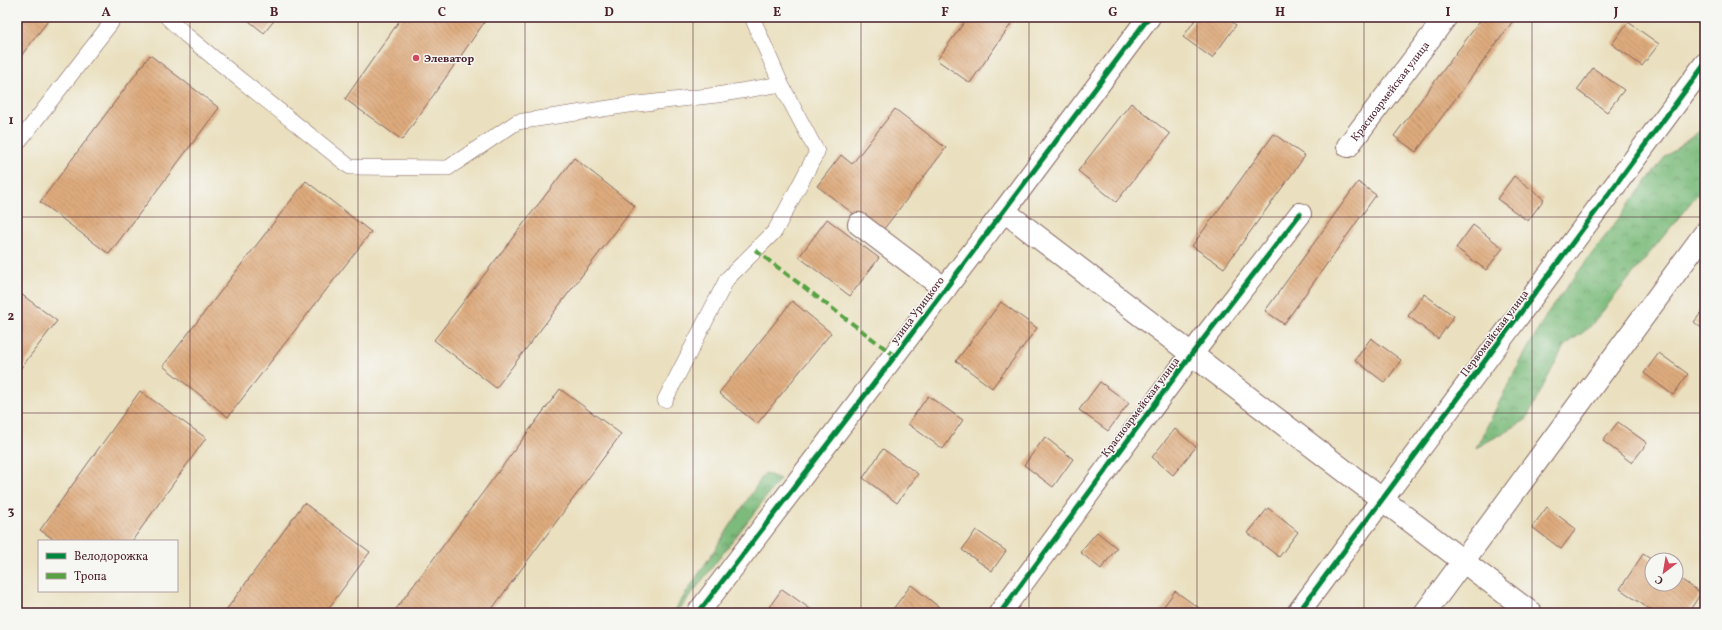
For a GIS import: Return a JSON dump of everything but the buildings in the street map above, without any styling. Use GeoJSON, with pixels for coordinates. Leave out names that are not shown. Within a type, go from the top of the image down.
{"type":"FeatureCollection","features":[{"type":"Feature","properties":{"kind":"street","name":"улица Урицкого"},"geometry":{"type":"LineString","coordinates":[[698,613],[946,289],[1150,17]]}},
{"type":"Feature","properties":{"kind":"street","name":"Красноармейская улица"},"geometry":{"type":"LineString","coordinates":[[1348,146],[1446,17]]}},
{"type":"Feature","properties":{"kind":"street","name":"Первомайская улица"},"geometry":{"type":"LineString","coordinates":[[1298,613],[1705,64]]}},
{"type":"Feature","properties":{"kind":"street"},"geometry":{"type":"LineString","coordinates":[[1004,211],[1531,613]]}},
{"type":"Feature","properties":{"kind":"street","name":"Красноармейская улица"},"geometry":{"type":"LineString","coordinates":[[1000,613],[1191,355],[1300,214]]}},
{"type":"Feature","properties":{"kind":"street"},"geometry":{"type":"LineString","coordinates":[[859,224],[946,289]]}},
{"type":"Feature","properties":{"kind":"street"},"geometry":{"type":"LineString","coordinates":[[1424,613],[1705,233]]}},
{"type":"Feature","properties":{"kind":"lane"},"geometry":{"type":"LineString","coordinates":[[17,144],[111,23],[111,17]]}},
{"type":"Feature","properties":{"kind":"lane"},"geometry":{"type":"LineString","coordinates":[[167,17],[191,40],[350,167],[448,168],[517,122],[629,105],[717,95],[781,84]]}},
{"type":"Feature","properties":{"kind":"lane"},"geometry":{"type":"LineString","coordinates":[[665,400],[727,279],[775,231],[817,152],[781,84],[752,17]]}},
{"type":"Feature","properties":{"kind":"green space"},"geometry":{"type":"Polygon","coordinates":[[[1705,127],[1705,185],[1589,328],[1564,346],[1526,420],[1476,448],[1512,377],[1548,312],[1665,157],[1705,127]]]}},
{"type":"Feature","properties":{"kind":"green space"},"geometry":{"type":"Polygon","coordinates":[[[765,473],[780,479],[677,613],[673,613],[765,473]]]}},
{"type":"Feature","properties":{"kind":"marked path"},"geometry":{"type":"LineString","coordinates":[[755,250],[895,356]]}},
{"type":"Feature","properties":{"kind":"cycle path"},"geometry":{"type":"LineString","coordinates":[[698,613],[895,356],[1149,17]]}},
{"type":"Feature","properties":{"kind":"cycle path"},"geometry":{"type":"LineString","coordinates":[[1298,613],[1705,64]]}},
{"type":"Feature","properties":{"kind":"cycle path"},"geometry":{"type":"LineString","coordinates":[[1000,613],[1191,355],[1300,214]]}},
{"type":"Feature","properties":{"kind":"place","name":"Элеватор"},"geometry":{"type":"Point","coordinates":[416,58]}}]}
